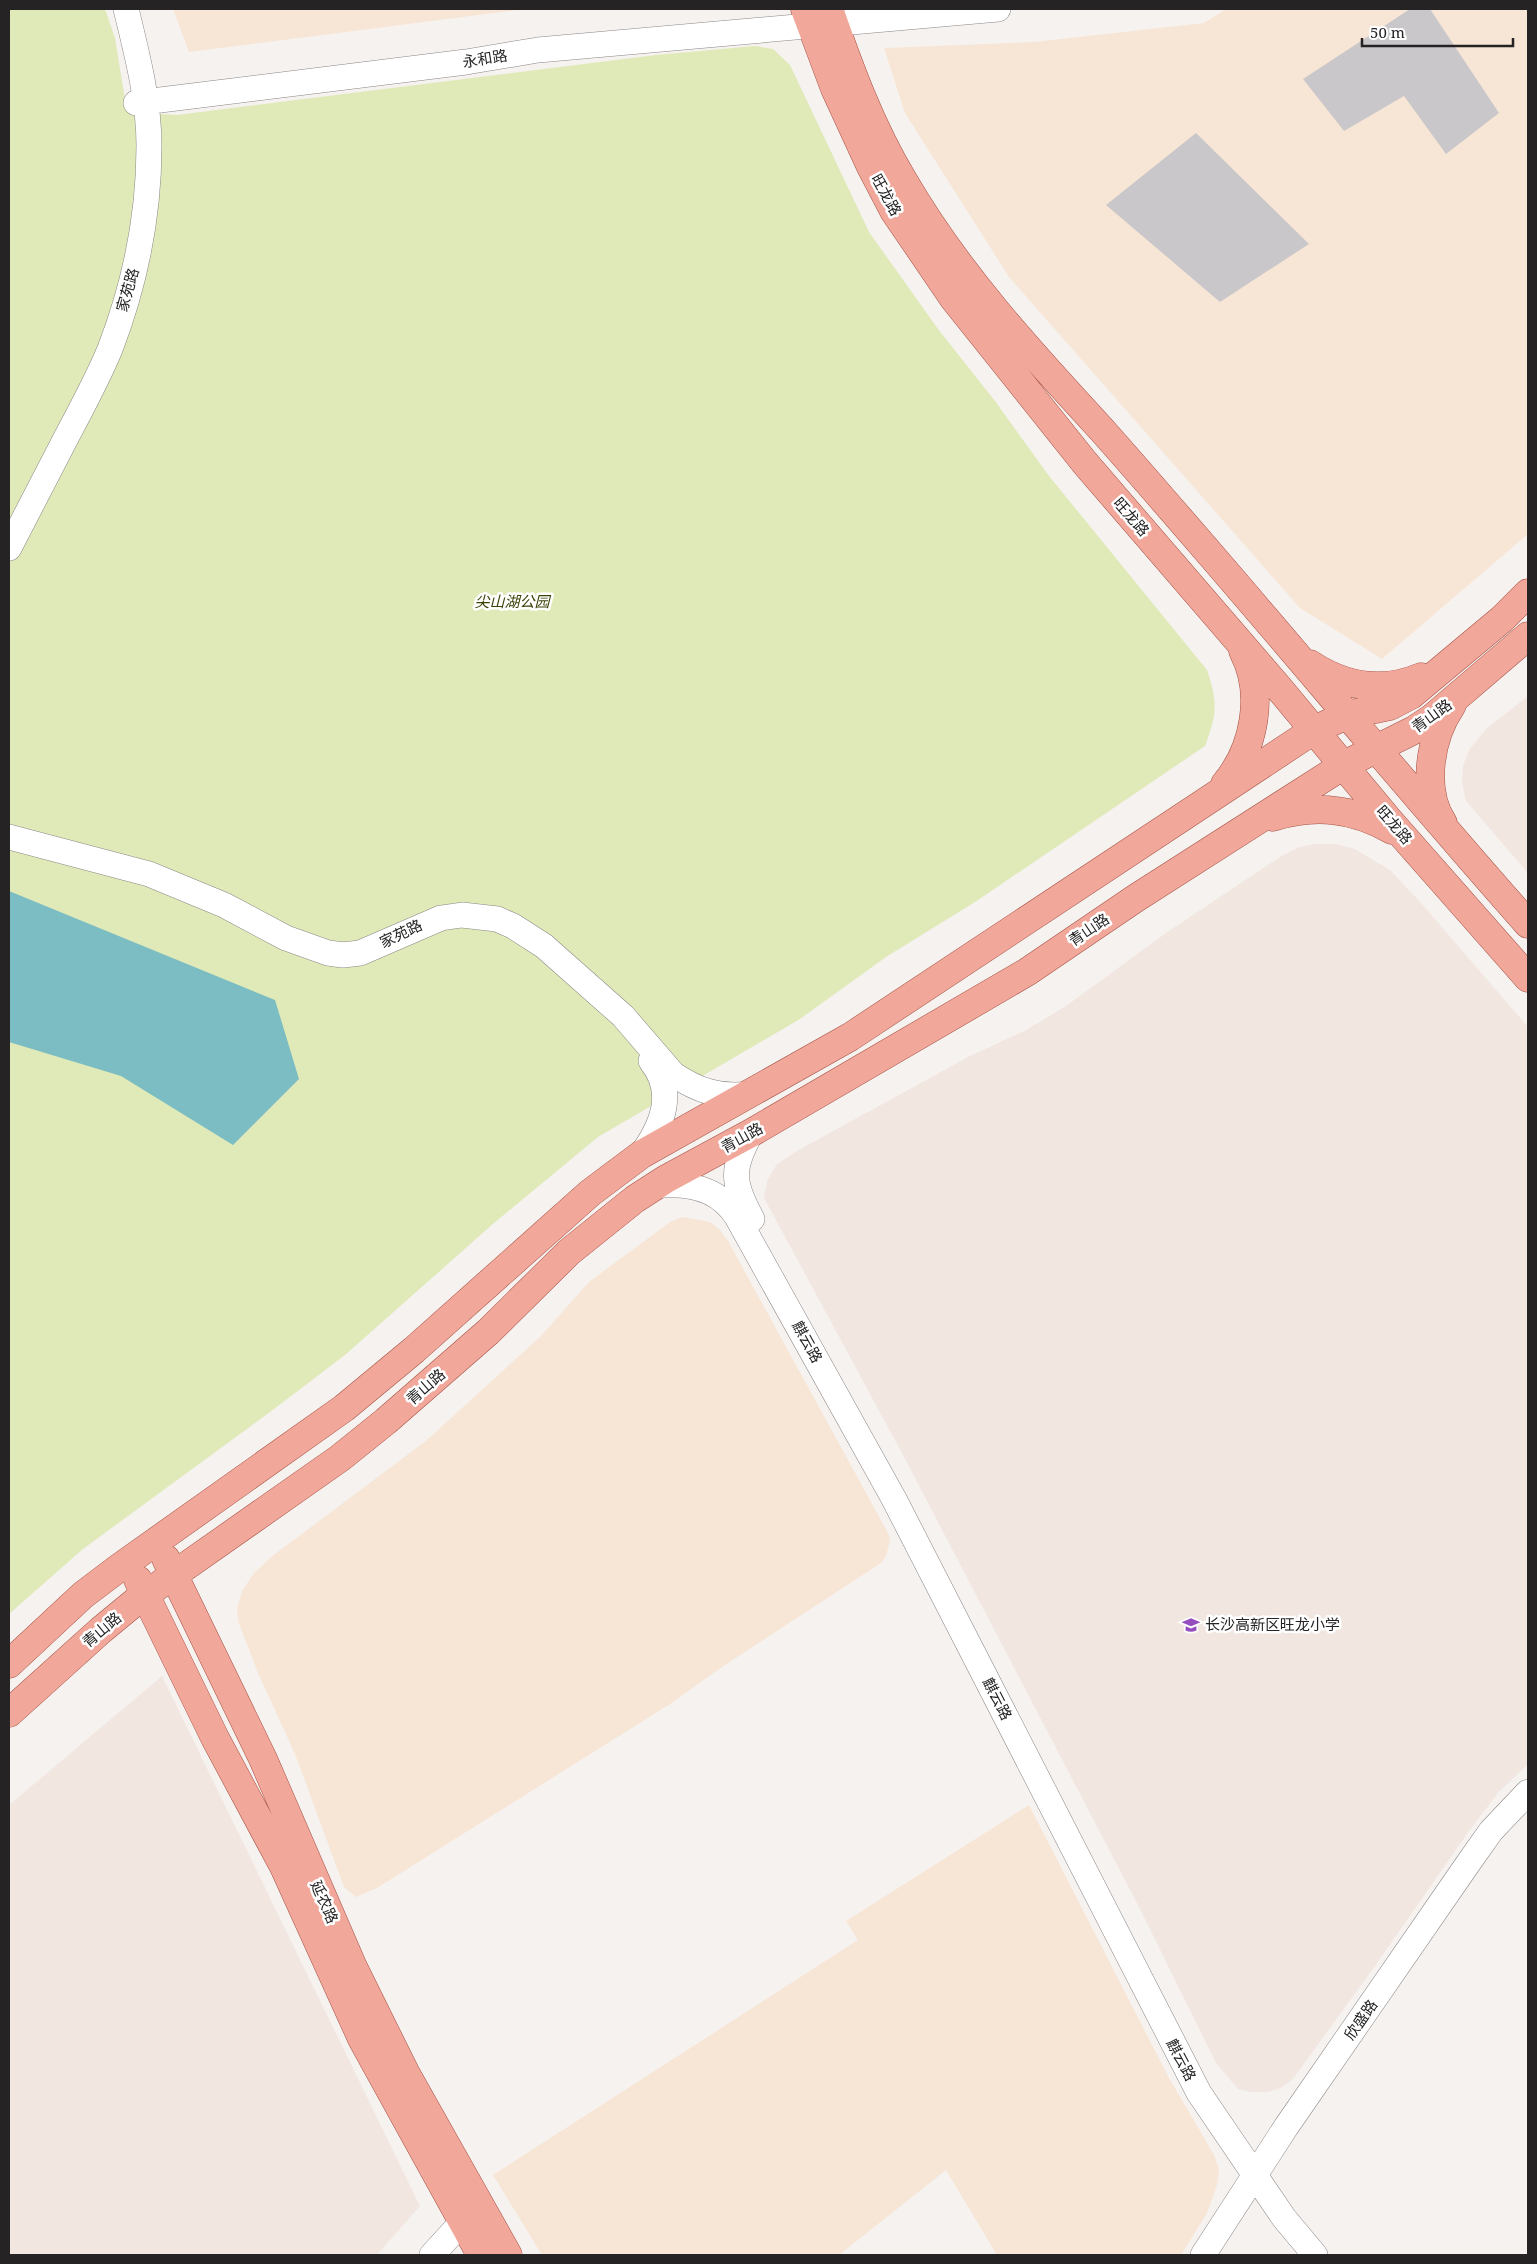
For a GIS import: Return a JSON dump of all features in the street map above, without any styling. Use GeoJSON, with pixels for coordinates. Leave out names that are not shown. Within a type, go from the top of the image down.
{"type":"FeatureCollection","features":[{"type":"Feature","properties":{"kind":"main road","name":"旺龙路"},"geometry":{"type":"LineString","coordinates":[[820,16],[853,132],[894,211],[954,299],[1085,463],[1528,978]]}},
{"type":"Feature","properties":{"kind":"main road","name":"旺龙路"},"geometry":{"type":"LineString","coordinates":[[820,16],[847,60],[901,178],[960,267],[994,310],[1122,452],[1299,657],[1454,841],[1528,924]]}},
{"type":"Feature","properties":{"kind":"main road","name":"青山路"},"geometry":{"type":"LineString","coordinates":[[9,1664],[83,1596],[129,1560],[268,1464],[344,1408],[414,1350],[590,1192],[642,1154],[850,1037],[1314,730],[1348,715],[1390,706],[1411,694],[1457,657],[1528,593]]}},
{"type":"Feature","properties":{"kind":"main road","name":"青山路"},"geometry":{"type":"LineString","coordinates":[[9,1713],[101,1630],[173,1574],[340,1458],[386,1421],[481,1338],[570,1252],[608,1220],[655,1186],[751,1134],[1027,972],[1241,830],[1344,765],[1420,726],[1528,636]]}},
{"type":"Feature","properties":{"kind":"main road"},"geometry":{"type":"LineString","coordinates":[[1215,796],[1234,774],[1245,755],[1252,733],[1253,681],[1248,661],[1237,638]]}},
{"type":"Feature","properties":{"kind":"main road"},"geometry":{"type":"LineString","coordinates":[[1299,657],[1317,669],[1350,682],[1389,687],[1426,674],[1457,657]]}},
{"type":"Feature","properties":{"kind":"main road"},"geometry":{"type":"LineString","coordinates":[[1454,841],[1438,812],[1433,798],[1431,771],[1433,748],[1440,726],[1459,695]]}},
{"type":"Feature","properties":{"kind":"main road"},"geometry":{"type":"LineString","coordinates":[[1241,830],[1297,810],[1326,808],[1373,819],[1394,831],[1417,851]]}},
{"type":"Feature","properties":{"kind":"main road","name":"延农路"},"geometry":{"type":"LineString","coordinates":[[156,1540],[263,1759],[353,1968],[405,2072],[470,2214],[481,2255]]}},
{"type":"Feature","properties":{"kind":"main road","name":"延农路"},"geometry":{"type":"LineString","coordinates":[[129,1560],[215,1738],[284,1867],[362,2039],[470,2214],[508,2255]]}},
{"type":"Feature","properties":{"kind":"street","name":"家苑路"},"geometry":{"type":"LineString","coordinates":[[9,530],[88,380],[115,308],[132,241],[138,191],[140,97],[118,9]]}},
{"type":"Feature","properties":{"kind":"street","name":"家苑路"},"geometry":{"type":"LineString","coordinates":[[9,548],[94,384],[123,311],[140,241],[147,194],[149,145],[126,9]]}},
{"type":"Feature","properties":{"kind":"street"},"geometry":{"type":"LineString","coordinates":[[820,16],[891,9]]}},
{"type":"Feature","properties":{"kind":"street"},"geometry":{"type":"LineString","coordinates":[[820,16],[998,9]]}},
{"type":"Feature","properties":{"kind":"street","name":"永和路"},"geometry":{"type":"LineString","coordinates":[[140,97],[546,40],[820,16]]}},
{"type":"Feature","properties":{"kind":"street","name":"家苑路"},"geometry":{"type":"LineString","coordinates":[[9,837],[149,874],[224,905],[286,938],[328,953],[343,955],[360,952],[441,918],[462,915],[497,919],[513,926],[544,946],[623,1016],[678,1078],[708,1093],[734,1097],[750,1094]]}},
{"type":"Feature","properties":{"kind":"street","name":"家苑路"},"geometry":{"type":"LineString","coordinates":[[9,846],[147,880],[205,906],[281,947],[324,962],[343,965],[364,962],[416,937],[442,928],[471,925],[494,929],[516,939],[536,952],[618,1021],[658,1070],[664,1083],[665,1098],[658,1129],[642,1154]]}},
{"type":"Feature","properties":{"kind":"street","name":"麒云路"},"geometry":{"type":"LineString","coordinates":[[751,1134],[739,1156],[736,1169],[735,1182],[739,1195],[905,1500],[1123,1918],[1184,2044],[1261,2174],[1284,2218],[1315,2255]]}},
{"type":"Feature","properties":{"kind":"street","name":"麒云路"},"geometry":{"type":"LineString","coordinates":[[655,1186],[681,1185],[708,1192],[726,1202],[737,1217],[894,1499],[1106,1908],[1199,2093],[1261,2174],[1329,2255]]}},
{"type":"Feature","properties":{"kind":"street","name":"欣盛路"},"geometry":{"type":"LineString","coordinates":[[1215,2255],[1261,2174],[1491,1831],[1528,1792]]}},
{"type":"Feature","properties":{"kind":"street","name":"欣盛路"},"geometry":{"type":"LineString","coordinates":[[1203,2255],[1475,1869],[1528,1804]]}},
{"type":"Feature","properties":{"kind":"street"},"geometry":{"type":"LineString","coordinates":[[432,2255],[470,2214]]}},
{"type":"Feature","properties":{"kind":"shaded area"},"geometry":{"type":"Polygon","coordinates":[[[173,9],[525,9],[189,52],[173,9]]]}},
{"type":"Feature","properties":{"kind":"shaded area"},"geometry":{"type":"Polygon","coordinates":[[[1226,9],[1528,9],[1528,534],[1382,659],[1300,608],[1009,277],[905,113],[884,48],[1034,42],[1204,23],[1226,9]]]}},
{"type":"Feature","properties":{"kind":"shaded area"},"geometry":{"type":"Polygon","coordinates":[[[1528,696],[1528,873],[1466,801],[1462,783],[1463,766],[1469,750],[1486,729],[1528,696]]]}},
{"type":"Feature","properties":{"kind":"shaded area"},"geometry":{"type":"Polygon","coordinates":[[[1315,844],[1336,844],[1355,849],[1390,870],[1422,904],[1528,1027],[1528,1764],[1498,1793],[1469,1831],[1293,2079],[1281,2088],[1267,2092],[1251,2092],[1238,2089],[1216,2063],[1139,1907],[904,1457],[764,1198],[767,1181],[777,1164],[797,1151],[968,1057],[1026,1030],[1066,1006],[1166,933],[1280,857],[1299,847],[1315,844]]]}},
{"type":"Feature","properties":{"kind":"shaded area"},"geometry":{"type":"Polygon","coordinates":[[[682,1217],[710,1222],[720,1230],[728,1241],[888,1533],[890,1541],[886,1556],[881,1563],[719,1669],[670,1704],[377,1888],[356,1897],[344,1887],[295,1754],[258,1673],[239,1624],[237,1609],[242,1591],[254,1573],[271,1557],[427,1440],[541,1336],[589,1282],[670,1222],[682,1217]]]}},
{"type":"Feature","properties":{"kind":"shaded area"},"geometry":{"type":"Polygon","coordinates":[[[162,1676],[420,2206],[377,2255],[9,2255],[9,1805],[162,1676]]]}},
{"type":"Feature","properties":{"kind":"shaded area"},"geometry":{"type":"Polygon","coordinates":[[[1029,1805],[1169,2078],[1214,2155],[1219,2169],[1217,2185],[1207,2213],[1181,2255],[997,2255],[946,2170],[839,2255],[542,2255],[493,2175],[858,1940],[846,1921],[1029,1805]]]}},
{"type":"Feature","properties":{"kind":"green space","name":"尖山湖公园"},"geometry":{"type":"Polygon","coordinates":[[[9,9],[105,9],[115,38],[127,112],[177,115],[656,55],[755,46],[773,49],[790,65],[869,232],[938,329],[995,401],[1049,476],[1207,670],[1213,691],[1215,708],[1205,746],[975,902],[886,957],[800,1019],[598,1137],[494,1223],[345,1355],[83,1549],[9,1614],[9,9]]]}},
{"type":"Feature","properties":{"kind":"water"},"geometry":{"type":"Polygon","coordinates":[[[9,891],[275,1000],[299,1079],[233,1145],[121,1076],[9,1042],[9,891]]]}},
{"type":"Feature","properties":{"kind":"building"},"geometry":{"type":"Polygon","coordinates":[[[1410,9],[1430,9],[1499,113],[1446,154],[1404,96],[1344,131],[1303,79],[1410,9]]]}},
{"type":"Feature","properties":{"kind":"building"},"geometry":{"type":"Polygon","coordinates":[[[1196,133],[1309,244],[1220,302],[1106,205],[1196,133]]]}},
{"type":"Feature","properties":{"kind":"place","name":"长沙高新区旺龙小学"},"geometry":{"type":"Point","coordinates":[1191,1625]}}]}
